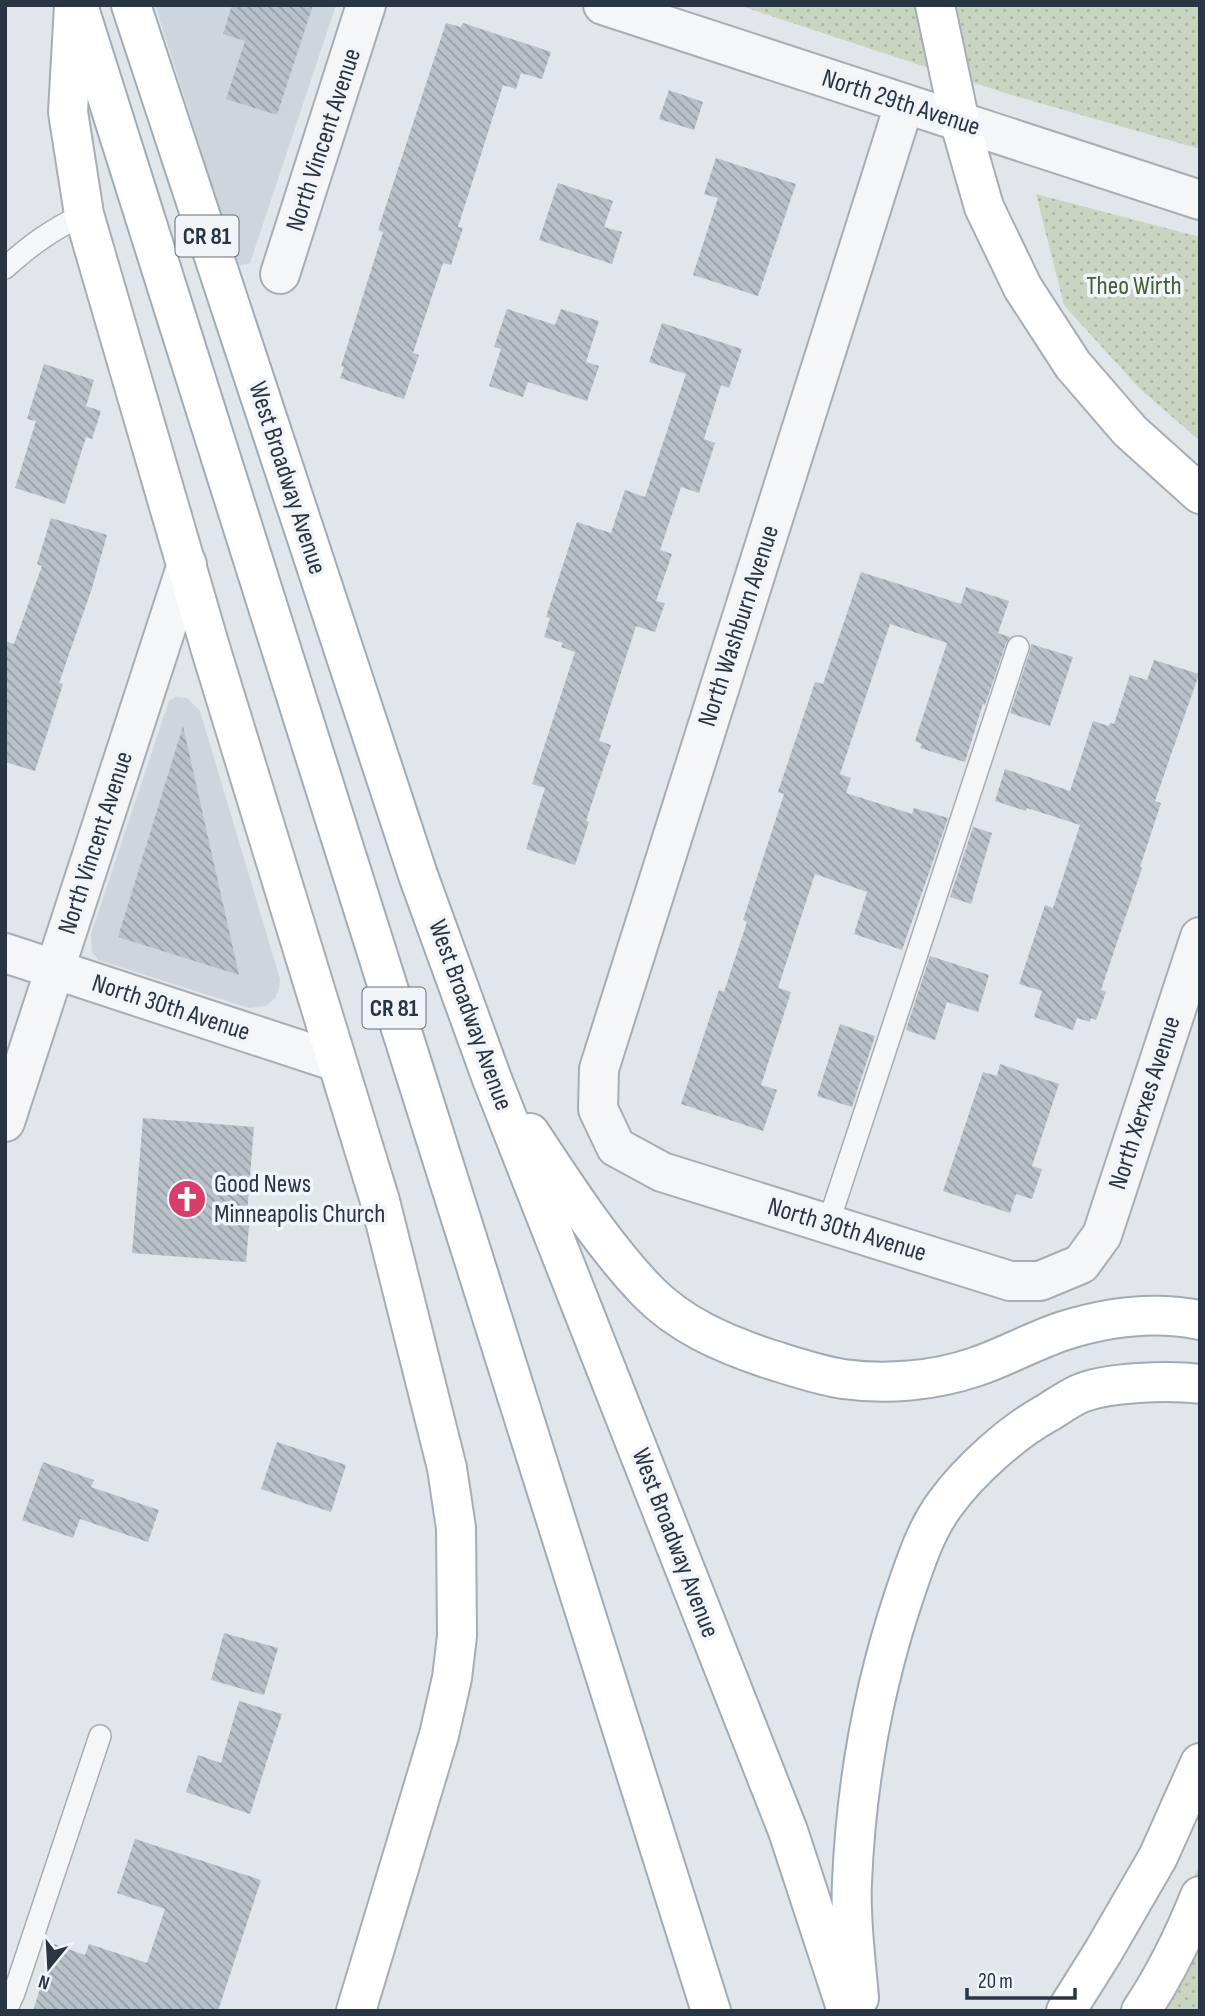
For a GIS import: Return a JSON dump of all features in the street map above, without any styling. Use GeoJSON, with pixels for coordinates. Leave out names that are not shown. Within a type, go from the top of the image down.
{"type":"FeatureCollection","features":[{"type":"Feature","properties":{"kind":"main road"},"geometry":{"type":"LineString","coordinates":[[76,5],[68,112],[84,214],[210,647],[380,1201],[447,1468],[456,1528],[457,1636],[452,1678],[439,1735],[356,2011]]}},
{"type":"Feature","properties":{"kind":"main road","name":"CR 81"},"geometry":{"type":"LineString","coordinates":[[76,5],[711,2011]]}},
{"type":"Feature","properties":{"kind":"main road","name":"West Broadway Avenue"},"geometry":{"type":"LineString","coordinates":[[131,5],[418,875],[492,1079],[788,1831],[847,2011]]}},
{"type":"Feature","properties":{"kind":"main road"},"geometry":{"type":"LineString","coordinates":[[935,5],[960,123],[984,208],[1030,299],[1073,365],[1130,431],[1200,494]]}},
{"type":"Feature","properties":{"kind":"main road"},"geometry":{"type":"LineString","coordinates":[[492,1079],[620,1260],[649,1292],[679,1318],[731,1346],[804,1370],[844,1379],[908,1380],[974,1368],[1063,1331],[1117,1318],[1156,1316],[1200,1320]]}},
{"type":"Feature","properties":{"kind":"main road"},"geometry":{"type":"LineString","coordinates":[[860,2011],[852,1882],[865,1757],[883,1662],[923,1540],[944,1504],[1005,1441],[1030,1422],[1081,1394],[1115,1386],[1177,1381],[1200,1384]]}},
{"type":"Feature","properties":{"kind":"main road"},"geometry":{"type":"LineString","coordinates":[[1066,2011],[1158,1857],[1200,1763]]}},
{"type":"Feature","properties":{"kind":"main road"},"geometry":{"type":"LineString","coordinates":[[1142,2011],[1159,1984],[1200,1896]]}},
{"type":"Feature","properties":{"kind":"street","name":"North Vincent Avenue"},"geometry":{"type":"LineString","coordinates":[[281,274],[366,5]]}},
{"type":"Feature","properties":{"kind":"street","name":"North 29th Avenue"},"geometry":{"type":"LineString","coordinates":[[603,5],[1200,200]]}},
{"type":"Feature","properties":{"kind":"street","name":"North Washburn Avenue"},"geometry":{"type":"LineString","coordinates":[[616,1147],[598,1109],[599,1069],[904,105]]}},
{"type":"Feature","properties":{"kind":"street","name":"North Vincent Avenue"},"geometry":{"type":"LineString","coordinates":[[5,1122],[187,564]]}},
{"type":"Feature","properties":{"kind":"street","name":"North Xerxes Avenue"},"geometry":{"type":"LineString","coordinates":[[1081,1264],[1102,1236],[1200,937]]}},
{"type":"Feature","properties":{"kind":"street","name":"North 30th Avenue"},"geometry":{"type":"LineString","coordinates":[[5,953],[337,1062]]}},
{"type":"Feature","properties":{"kind":"street","name":"North 30th Avenue"},"geometry":{"type":"LineString","coordinates":[[616,1147],[662,1172],[1010,1281],[1040,1281],[1081,1264]]}},
{"type":"Feature","properties":{"kind":"lane"},"geometry":{"type":"LineString","coordinates":[[5,268],[41,237],[84,214]]}},
{"type":"Feature","properties":{"kind":"lane"},"geometry":{"type":"LineString","coordinates":[[828,1224],[1018,647]]}},
{"type":"Feature","properties":{"kind":"lane"},"geometry":{"type":"LineString","coordinates":[[6,2011],[100,1736]]}},
{"type":"Feature","properties":{"kind":"shaded area"},"geometry":{"type":"Polygon","coordinates":[[[155,5],[336,5],[250,263],[238,266],[155,5]]]}},
{"type":"Feature","properties":{"kind":"shaded area"},"geometry":{"type":"Polygon","coordinates":[[[176,697],[187,698],[200,711],[280,979],[275,998],[266,1006],[249,1008],[98,960],[92,952],[91,934],[169,701],[176,697]]]}},
{"type":"Feature","properties":{"kind":"green space"},"geometry":{"type":"Polygon","coordinates":[[[738,5],[1200,5],[1200,149],[1005,93],[738,5]]]}},
{"type":"Feature","properties":{"kind":"green space","name":"Theo Wirth"},"geometry":{"type":"Polygon","coordinates":[[[1036,194],[1200,237],[1200,441],[1139,388],[1064,305],[1036,194]]]}},
{"type":"Feature","properties":{"kind":"green space"},"geometry":{"type":"Polygon","coordinates":[[[1200,1865],[1200,2011],[1127,2011],[1200,1865]]]}},
{"type":"Feature","properties":{"kind":"building"},"geometry":{"type":"Polygon","coordinates":[[[232,5],[313,5],[277,115],[226,99],[245,41],[223,34],[232,5]]]}},
{"type":"Feature","properties":{"kind":"building"},"geometry":{"type":"Polygon","coordinates":[[[446,23],[461,27],[463,23],[551,52],[542,79],[521,73],[516,89],[503,85],[458,227],[463,228],[451,265],[443,263],[413,353],[419,355],[404,399],[340,378],[344,367],[341,366],[383,232],[378,230],[446,23]]]}},
{"type":"Feature","properties":{"kind":"building"},"geometry":{"type":"Polygon","coordinates":[[[669,90],[703,102],[694,130],[659,119],[669,90]]]}},
{"type":"Feature","properties":{"kind":"building"},"geometry":{"type":"Polygon","coordinates":[[[716,158],[796,184],[758,296],[693,275],[718,198],[704,194],[716,158]]]}},
{"type":"Feature","properties":{"kind":"building"},"geometry":{"type":"Polygon","coordinates":[[[558,183],[613,201],[604,227],[622,232],[612,264],[539,240],[558,183]]]}},
{"type":"Feature","properties":{"kind":"building"},"geometry":{"type":"Polygon","coordinates":[[[507,309],[555,325],[561,309],[599,321],[586,362],[599,366],[587,401],[528,382],[523,397],[489,386],[501,349],[494,347],[507,309]]]}},
{"type":"Feature","properties":{"kind":"building"},"geometry":{"type":"Polygon","coordinates":[[[662,323],[742,349],[729,388],[721,385],[704,439],[715,443],[699,493],[681,487],[660,550],[672,554],[656,601],[665,603],[655,632],[636,626],[599,741],[611,745],[586,821],[589,822],[575,865],[526,849],[545,788],[532,784],[575,652],[561,647],[563,643],[544,637],[550,618],[546,617],[577,522],[611,533],[625,490],[645,497],[686,374],[649,362],[662,323]]]}},
{"type":"Feature","properties":{"kind":"building"},"geometry":{"type":"Polygon","coordinates":[[[44,364],[94,380],[86,406],[101,411],[92,439],[86,437],[65,504],[15,488],[36,421],[27,419],[44,364]]]}},
{"type":"Feature","properties":{"kind":"building"},"geometry":{"type":"Polygon","coordinates":[[[51,518],[107,535],[59,683],[63,684],[35,771],[5,762],[5,641],[14,644],[42,566],[37,564],[51,518]]]}},
{"type":"Feature","properties":{"kind":"building"},"geometry":{"type":"Polygon","coordinates":[[[861,572],[961,604],[966,587],[1009,601],[998,633],[1010,637],[985,705],[983,704],[965,762],[920,748],[922,744],[915,741],[947,643],[890,624],[840,774],[851,778],[846,793],[912,814],[914,808],[948,818],[902,950],[854,934],[867,892],[815,874],[778,988],[791,992],[761,1085],[777,1090],[763,1131],[681,1104],[719,990],[724,992],[747,922],[743,920],[784,794],[778,792],[815,682],[823,684],[861,572]]]}},
{"type":"Feature","properties":{"kind":"building"},"geometry":{"type":"Polygon","coordinates":[[[1031,644],[1073,657],[1050,726],[1010,713],[1031,644]]]}},
{"type":"Feature","properties":{"kind":"building"},"geometry":{"type":"Polygon","coordinates":[[[1154,660],[1199,674],[1155,801],[1161,803],[1101,990],[1106,992],[1096,1020],[1091,1018],[1090,1022],[1077,1018],[1073,1030],[1034,1017],[1042,991],[1019,984],[1045,905],[1053,908],[1080,825],[995,801],[1005,769],[1070,791],[1093,721],[1109,726],[1110,723],[1114,724],[1130,675],[1147,680],[1154,660]]]}},
{"type":"Feature","properties":{"kind":"building"},"geometry":{"type":"Polygon","coordinates":[[[183,726],[239,975],[118,937],[183,726]]]}},
{"type":"Feature","properties":{"kind":"building"},"geometry":{"type":"Polygon","coordinates":[[[973,827],[992,833],[971,904],[950,897],[973,827]]]}},
{"type":"Feature","properties":{"kind":"building"},"geometry":{"type":"Polygon","coordinates":[[[930,956],[989,975],[978,1012],[947,1002],[935,1040],[906,1030],[930,956]]]}},
{"type":"Feature","properties":{"kind":"building"},"geometry":{"type":"Polygon","coordinates":[[[840,1024],[875,1036],[852,1107],[817,1096],[840,1024]]]}},
{"type":"Feature","properties":{"kind":"building"},"geometry":{"type":"Polygon","coordinates":[[[1000,1064],[1059,1084],[1032,1166],[1042,1169],[1032,1199],[1016,1194],[1010,1213],[943,1191],[983,1072],[997,1076],[1000,1064]]]}},
{"type":"Feature","properties":{"kind":"building","name":"Good News Minneapolis Church"},"geometry":{"type":"Polygon","coordinates":[[[143,1118],[254,1127],[246,1262],[132,1253],[143,1118]]]}},
{"type":"Feature","properties":{"kind":"building"},"geometry":{"type":"Polygon","coordinates":[[[277,1442],[346,1465],[331,1512],[261,1489],[277,1442]]]}},
{"type":"Feature","properties":{"kind":"building"},"geometry":{"type":"Polygon","coordinates":[[[43,1462],[94,1480],[91,1487],[159,1510],[148,1542],[80,1519],[73,1538],[22,1520],[43,1462]]]}},
{"type":"Feature","properties":{"kind":"building"},"geometry":{"type":"Polygon","coordinates":[[[224,1633],[278,1648],[264,1695],[211,1680],[224,1633]]]}},
{"type":"Feature","properties":{"kind":"building"},"geometry":{"type":"Polygon","coordinates":[[[239,1701],[282,1714],[250,1814],[186,1792],[198,1755],[221,1763],[239,1701]]]}},
{"type":"Feature","properties":{"kind":"building"},"geometry":{"type":"Polygon","coordinates":[[[135,1839],[261,1880],[218,2011],[33,2011],[54,1944],[85,1955],[89,1944],[147,1963],[165,1909],[117,1893],[135,1839]]]}},
{"type":"Feature","properties":{"kind":"place","name":"Good News Minneapolis Church"},"geometry":{"type":"Point","coordinates":[187,1199]}}]}
